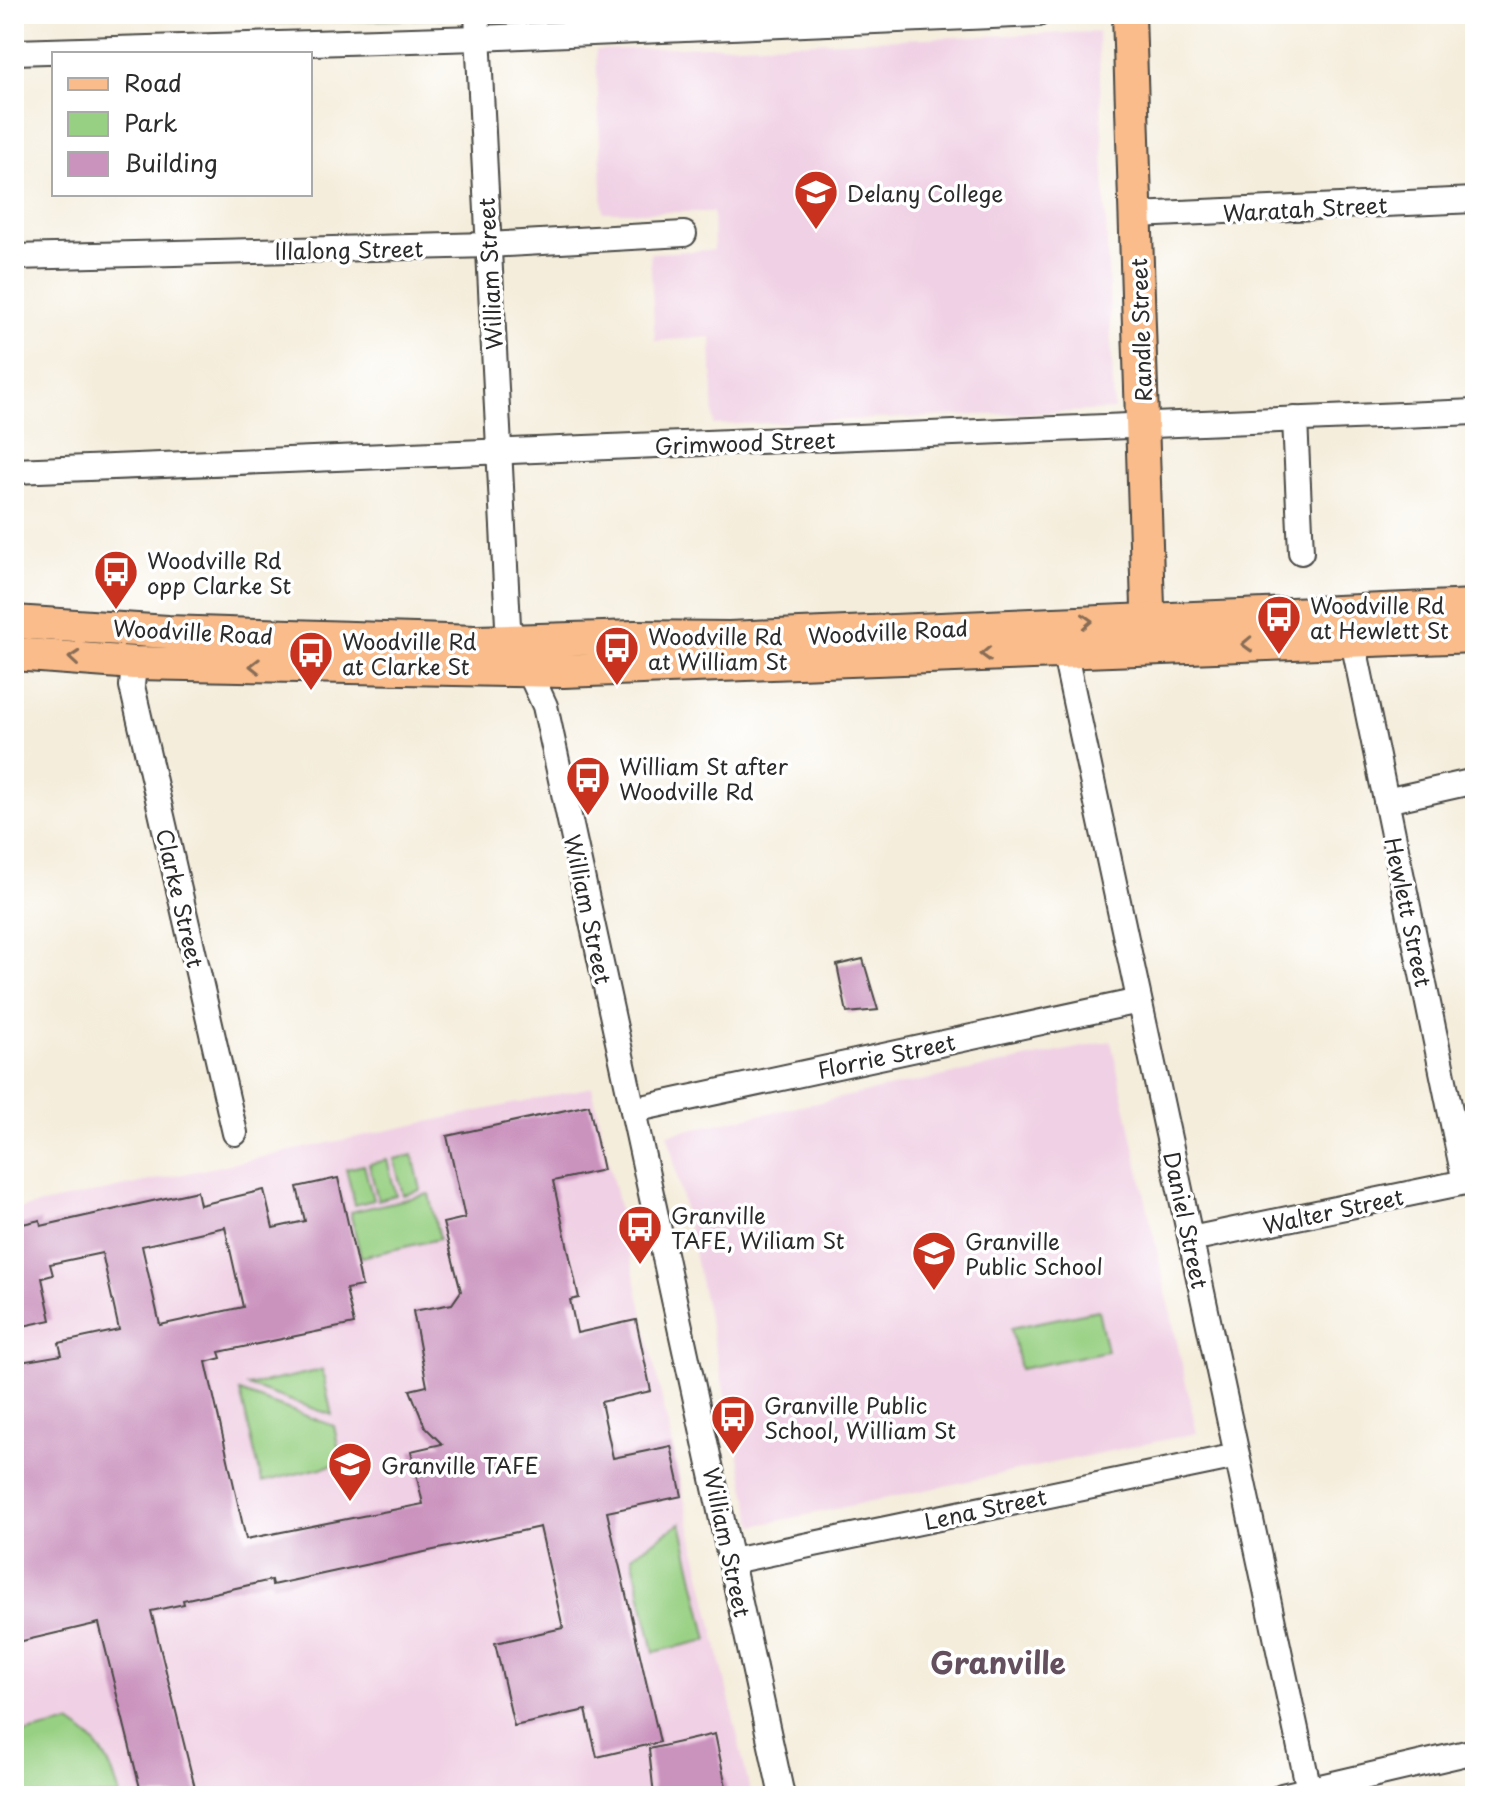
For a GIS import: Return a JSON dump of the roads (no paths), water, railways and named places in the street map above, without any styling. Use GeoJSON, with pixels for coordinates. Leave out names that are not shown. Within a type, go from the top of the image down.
{"type":"FeatureCollection","features":[{"type":"Feature","properties":{"kind":"main road","name":"Randle Street"},"geometry":{"type":"LineString","coordinates":[[1129,14],[1149,632]]}},
{"type":"Feature","properties":{"kind":"main road","name":"Woodville Road"},"geometry":{"type":"LineString","coordinates":[[14,654],[134,663],[529,672],[1064,650],[1149,632],[1475,606]]}},
{"type":"Feature","properties":{"kind":"main road","name":"Woodville Road"},"geometry":{"type":"LineString","coordinates":[[14,622],[168,632],[515,642],[635,637],[1149,632],[1353,641],[1475,636]]}},
{"type":"Feature","properties":{"kind":"street"},"geometry":{"type":"LineString","coordinates":[[14,52],[478,26],[1038,14]]}},
{"type":"Feature","properties":{"kind":"street","name":"William Street"},"geometry":{"type":"LineString","coordinates":[[478,26],[508,625],[545,706],[782,1796]]}},
{"type":"Feature","properties":{"kind":"street","name":"Waratah Street"},"geometry":{"type":"LineString","coordinates":[[1136,215],[1475,200]]}},
{"type":"Feature","properties":{"kind":"street","name":"Illalong Street"},"geometry":{"type":"LineString","coordinates":[[14,257],[488,245],[684,234]]}},
{"type":"Feature","properties":{"kind":"street","name":"Grimwood Street"},"geometry":{"type":"LineString","coordinates":[[14,471],[1475,412]]}},
{"type":"Feature","properties":{"kind":"street"},"geometry":{"type":"LineString","coordinates":[[1295,419],[1301,552]]}},
{"type":"Feature","properties":{"kind":"street","name":"Hewlett Street"},"geometry":{"type":"LineString","coordinates":[[1353,641],[1470,1181]]}},
{"type":"Feature","properties":{"kind":"street","name":"Daniel Street"},"geometry":{"type":"LineString","coordinates":[[1064,650],[1309,1790]]}},
{"type":"Feature","properties":{"kind":"street","name":"Clarke Street"},"geometry":{"type":"LineString","coordinates":[[134,663],[132,686],[235,1133]]}},
{"type":"Feature","properties":{"kind":"street"},"geometry":{"type":"LineString","coordinates":[[1386,801],[1475,781]]}},
{"type":"Feature","properties":{"kind":"street","name":"Florrie Street"},"geometry":{"type":"LineString","coordinates":[[633,1110],[1139,1001]]}},
{"type":"Feature","properties":{"kind":"street","name":"Walter Street"},"geometry":{"type":"LineString","coordinates":[[1191,1239],[1470,1181]]}},
{"type":"Feature","properties":{"kind":"street","name":"Lena Street"},"geometry":{"type":"LineString","coordinates":[[732,1561],[1237,1456]]}},
{"type":"Feature","properties":{"kind":"street"},"geometry":{"type":"LineString","coordinates":[[1282,1796],[1475,1751]]}},
{"type":"Feature","properties":{"kind":"place","name":"Delany College"},"geometry":{"type":"Point","coordinates":[816,231]}},
{"type":"Feature","properties":{"kind":"place","name":"Woodville Rd opp Clarke St"},"geometry":{"type":"Point","coordinates":[116,611]}},
{"type":"Feature","properties":{"kind":"place","name":"Woodville Rd at Hewlett St"},"geometry":{"type":"Point","coordinates":[1279,656]}},
{"type":"Feature","properties":{"kind":"place","name":"Woodville Rd at William St"},"geometry":{"type":"Point","coordinates":[617,687]}},
{"type":"Feature","properties":{"kind":"place","name":"Woodville Rd at Clarke St"},"geometry":{"type":"Point","coordinates":[311,692]}},
{"type":"Feature","properties":{"kind":"place","name":"William St after Woodville Rd"},"geometry":{"type":"Point","coordinates":[588,817]}},
{"type":"Feature","properties":{"kind":"place","name":"Granville TAFE, Wiliam St"},"geometry":{"type":"Point","coordinates":[640,1266]}},
{"type":"Feature","properties":{"kind":"place","name":"Granville Public School"},"geometry":{"type":"Point","coordinates":[934,1292]}},
{"type":"Feature","properties":{"kind":"place","name":"Granville Public School, William St"},"geometry":{"type":"Point","coordinates":[733,1456]}},
{"type":"Feature","properties":{"kind":"place","name":"Granville TAFE"},"geometry":{"type":"Point","coordinates":[350,1503]}},
{"type":"Feature","properties":{"kind":"district","name":"Granville"},"geometry":{"type":"Point","coordinates":[998,1661]}}]}
